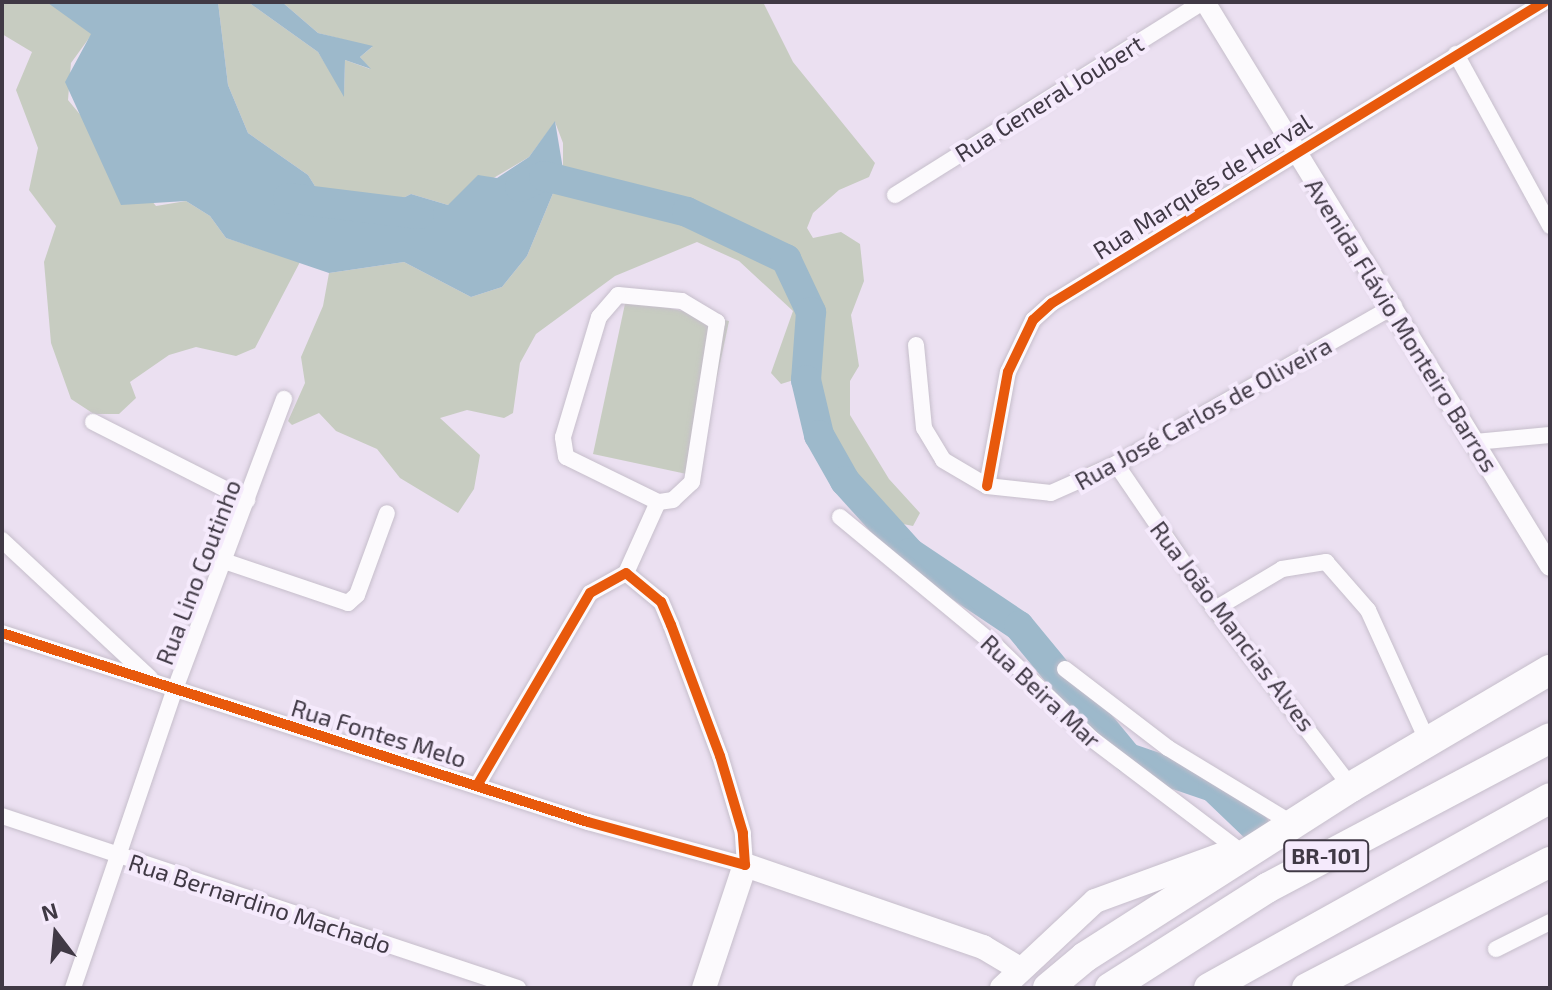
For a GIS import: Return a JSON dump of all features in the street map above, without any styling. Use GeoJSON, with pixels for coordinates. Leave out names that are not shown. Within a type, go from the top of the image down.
{"type":"FeatureCollection","features":[{"type":"Feature","properties":{"kind":"highway"},"geometry":{"type":"LineString","coordinates":[[1048,988],[1085,957],[1265,840],[1427,740],[1550,670]]}},
{"type":"Feature","properties":{"kind":"highway","name":"BR-101"},"geometry":{"type":"LineString","coordinates":[[1110,988],[1267,888],[1550,738]]}},
{"type":"Feature","properties":{"kind":"highway","name":"BR-101"},"geometry":{"type":"LineString","coordinates":[[1209,988],[1550,798]]}},
{"type":"Feature","properties":{"kind":"highway"},"geometry":{"type":"LineString","coordinates":[[1307,988],[1550,862]]}},
{"type":"Feature","properties":{"kind":"main road"},"geometry":{"type":"LineString","coordinates":[[1002,988],[1095,901],[1265,840]]}},
{"type":"Feature","properties":{"kind":"main road"},"geometry":{"type":"LineString","coordinates":[[704,988],[745,865]]}},
{"type":"Feature","properties":{"kind":"main road","name":"Rua Fontes Melo"},"geometry":{"type":"LineString","coordinates":[[745,865],[983,947],[1020,969]]}},
{"type":"Feature","properties":{"kind":"street","name":"Avenida Flávio Monteiro Barros"},"geometry":{"type":"LineString","coordinates":[[1204,2],[1294,153],[1394,306],[1550,566]]}},
{"type":"Feature","properties":{"kind":"street","name":"Rua General Joubert"},"geometry":{"type":"LineString","coordinates":[[895,195],[1204,2]]}},
{"type":"Feature","properties":{"kind":"street","name":"Rua Marquês de Herval"},"geometry":{"type":"LineString","coordinates":[[987,486],[1008,372],[1033,320],[1294,153],[1544,2]]}},
{"type":"Feature","properties":{"kind":"street"},"geometry":{"type":"LineString","coordinates":[[1456,54],[1550,226]]}},
{"type":"Feature","properties":{"kind":"street"},"geometry":{"type":"LineString","coordinates":[[618,295],[682,301],[717,322],[692,482],[681,497],[658,502],[570,463],[563,445],[599,317],[618,295]]}},
{"type":"Feature","properties":{"kind":"street","name":"Rua José Carlos de Oliveira"},"geometry":{"type":"LineString","coordinates":[[916,345],[931,445],[964,477],[987,486],[1051,493],[1116,464],[1394,306]]}},
{"type":"Feature","properties":{"kind":"street","name":"Rua Lino Coutinho"},"geometry":{"type":"LineString","coordinates":[[73,988],[175,689],[284,399]]}},
{"type":"Feature","properties":{"kind":"street"},"geometry":{"type":"LineString","coordinates":[[93,422],[247,500]]}},
{"type":"Feature","properties":{"kind":"street"},"geometry":{"type":"LineString","coordinates":[[1475,442],[1550,435]]}},
{"type":"Feature","properties":{"kind":"street","name":"Rua João Mancias Alves"},"geometry":{"type":"LineString","coordinates":[[1116,464],[1215,609],[1351,787]]}},
{"type":"Feature","properties":{"kind":"street"},"geometry":{"type":"LineString","coordinates":[[478,784],[590,593],[626,573],[658,502]]}},
{"type":"Feature","properties":{"kind":"street"},"geometry":{"type":"LineString","coordinates":[[224,561],[348,603],[357,595],[387,513]]}},
{"type":"Feature","properties":{"kind":"street","name":"Rua Beira Mar"},"geometry":{"type":"LineString","coordinates":[[840,517],[996,646],[1126,767],[1265,840]]}},
{"type":"Feature","properties":{"kind":"street"},"geometry":{"type":"LineString","coordinates":[[2,540],[153,680]]}},
{"type":"Feature","properties":{"kind":"street"},"geometry":{"type":"LineString","coordinates":[[1215,609],[1282,569],[1326,562],[1368,610],[1427,740]]}},
{"type":"Feature","properties":{"kind":"street"},"geometry":{"type":"LineString","coordinates":[[626,573],[661,602],[671,625],[720,756],[743,833],[745,865]]}},
{"type":"Feature","properties":{"kind":"street","name":"Rua Fontes Melo"},"geometry":{"type":"LineString","coordinates":[[2,633],[745,865]]}},
{"type":"Feature","properties":{"kind":"street"},"geometry":{"type":"LineString","coordinates":[[1065,669],[1168,748],[1265,840]]}},
{"type":"Feature","properties":{"kind":"street","name":"Rua Bernardino Machado"},"geometry":{"type":"LineString","coordinates":[[2,816],[518,988]]}},
{"type":"Feature","properties":{"kind":"street"},"geometry":{"type":"LineString","coordinates":[[1496,949],[1550,922]]}},
{"type":"Feature","properties":{"kind":"shaded area"},"geometry":{"type":"Polygon","coordinates":[[[2,2],[49,2],[92,34],[71,63],[68,100],[156,206],[186,201],[210,216],[226,238],[300,262],[255,348],[236,356],[196,347],[169,355],[130,382],[136,398],[119,414],[94,414],[71,399],[51,343],[44,262],[56,226],[29,190],[38,148],[16,90],[32,52],[2,34],[2,2]]]}},
{"type":"Feature","properties":{"kind":"shaded area"},"geometry":{"type":"Polygon","coordinates":[[[218,2],[248,2],[318,52],[344,94],[345,60],[370,69],[360,57],[372,47],[318,33],[282,2],[763,2],[793,62],[875,163],[869,177],[839,190],[813,213],[807,228],[813,238],[841,232],[860,244],[864,281],[851,315],[859,366],[850,381],[850,415],[889,479],[920,513],[913,526],[893,522],[847,465],[820,414],[812,371],[816,326],[803,345],[797,379],[781,384],[771,373],[793,311],[739,261],[697,242],[615,276],[536,334],[520,363],[513,413],[504,418],[467,410],[440,418],[480,455],[474,489],[458,513],[400,478],[377,449],[336,431],[319,413],[292,425],[288,421],[305,383],[301,357],[323,306],[329,273],[404,262],[471,297],[502,287],[527,256],[563,169],[563,143],[555,122],[529,157],[448,205],[411,194],[363,218],[335,218],[308,175],[248,133],[228,85],[218,2]]]}},
{"type":"Feature","properties":{"kind":"shaded area"},"geometry":{"type":"Polygon","coordinates":[[[626,299],[729,321],[696,476],[593,454],[626,299]]]}},
{"type":"Feature","properties":{"kind":"water"},"geometry":{"type":"Polygon","coordinates":[[[218,2],[228,85],[248,133],[308,175],[335,218],[363,218],[411,194],[448,205],[478,175],[497,178],[529,157],[555,121],[563,169],[527,256],[502,287],[471,297],[404,262],[329,273],[226,238],[210,216],[186,201],[121,205],[65,82],[91,34],[48,3],[218,2]]]}},
{"type":"Feature","properties":{"kind":"water"},"geometry":{"type":"Polygon","coordinates":[[[248,2],[282,2],[318,33],[373,46],[360,57],[371,69],[345,60],[344,97],[318,52],[248,2]]]}},
{"type":"Feature","properties":{"kind":"waterway"},"geometry":{"type":"LineString","coordinates":[[520,187],[544,176],[687,212],[786,259],[811,312],[806,380],[819,435],[845,481],[910,553],[1019,626],[1128,758],[1213,787],[1254,826]]}},
{"type":"Feature","properties":{"kind":"waterway"},"geometry":{"type":"LineString","coordinates":[[288,198],[419,214]]}},
{"type":"Feature","properties":{"kind":"cycle path"},"geometry":{"type":"LineString","coordinates":[[987,486],[1008,372],[1033,320],[1052,303],[1544,2]]}},
{"type":"Feature","properties":{"kind":"cycle path"},"geometry":{"type":"LineString","coordinates":[[2,633],[588,822],[745,865],[743,833],[720,756],[671,625],[661,602],[626,573],[590,593],[478,784]]}}]}
